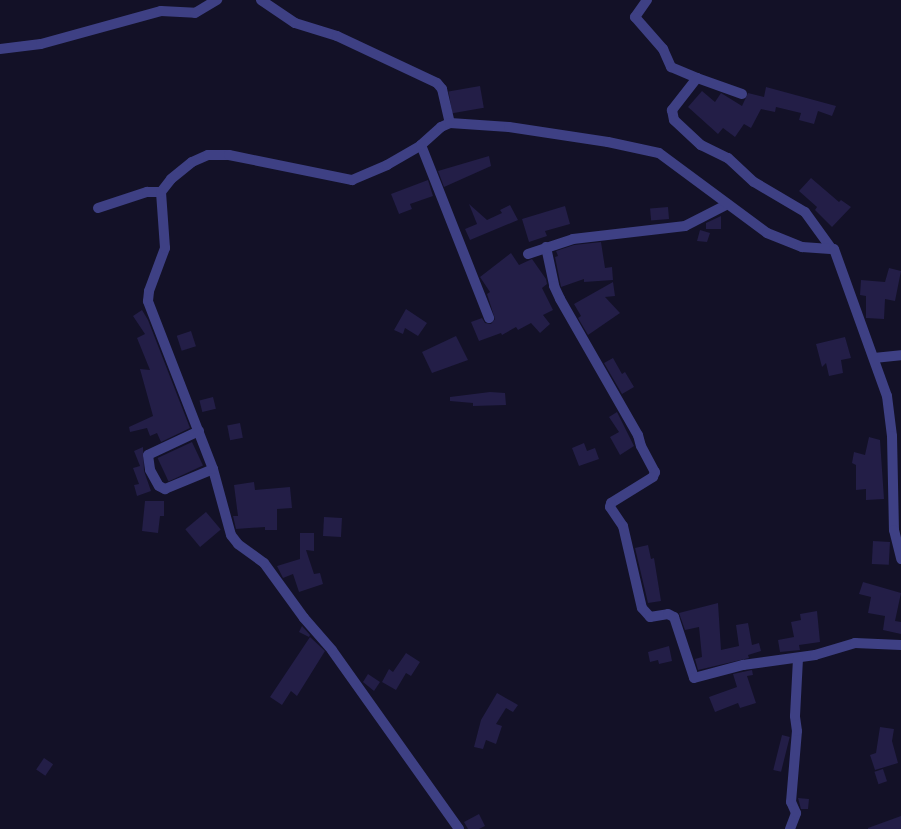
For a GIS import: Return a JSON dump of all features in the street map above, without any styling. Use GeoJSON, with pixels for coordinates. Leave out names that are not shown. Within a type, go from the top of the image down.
{"type":"FeatureCollection","features":[{"type":"Feature","properties":{"kind":"street"},"geometry":{"type":"LineString","coordinates":[[261,0],[295,24],[337,36],[437,83],[442,89],[450,123]]}},
{"type":"Feature","properties":{"kind":"street"},"geometry":{"type":"LineString","coordinates":[[647,0],[635,17],[663,49],[671,67],[742,94]]}},
{"type":"Feature","properties":{"kind":"street"},"geometry":{"type":"LineString","coordinates":[[0,49],[41,44],[161,11],[194,14],[214,1]]}},
{"type":"Feature","properties":{"kind":"street"},"geometry":{"type":"LineString","coordinates":[[698,78],[672,110],[674,120],[701,145],[728,158],[754,182],[805,212],[837,254],[887,396],[891,424],[894,530],[901,559]]}},
{"type":"Feature","properties":{"kind":"street"},"geometry":{"type":"LineString","coordinates":[[459,829],[365,694],[304,618],[268,568],[233,539],[213,469],[148,301],[149,291],[165,248],[161,192],[177,173],[192,162],[208,155],[244,157],[348,180],[386,165],[421,145],[441,127],[450,123],[509,127],[608,142],[659,153],[776,237],[802,247],[831,248]]}},
{"type":"Feature","properties":{"kind":"street"},"geometry":{"type":"LineString","coordinates":[[421,145],[489,318]]}},
{"type":"Feature","properties":{"kind":"street"},"geometry":{"type":"LineString","coordinates":[[98,208],[147,192],[161,192]]}},
{"type":"Feature","properties":{"kind":"street"},"geometry":{"type":"LineString","coordinates":[[528,254],[573,239],[685,226],[728,204]]}},
{"type":"Feature","properties":{"kind":"street"},"geometry":{"type":"LineString","coordinates":[[546,247],[554,286],[560,299],[638,435],[641,446],[655,472],[653,477],[610,505],[623,526],[636,591],[646,614],[651,618],[668,614],[674,617],[695,679],[743,665],[798,658],[860,642],[901,646]]}},
{"type":"Feature","properties":{"kind":"street"},"geometry":{"type":"LineString","coordinates":[[874,358],[901,355]]}},
{"type":"Feature","properties":{"kind":"street"},"geometry":{"type":"LineString","coordinates":[[199,431],[148,455],[150,470],[159,486],[164,489],[213,469]]}},
{"type":"Feature","properties":{"kind":"street"},"geometry":{"type":"LineString","coordinates":[[790,829],[796,813],[791,802],[797,731],[795,716],[798,658]]}},
{"type":"Feature","properties":{"kind":"building"},"geometry":{"type":"Polygon","coordinates":[[[480,86],[484,108],[452,113],[448,92],[480,86]]]}},
{"type":"Feature","properties":{"kind":"building"},"geometry":{"type":"Polygon","coordinates":[[[766,87],[836,106],[832,116],[818,111],[814,124],[799,120],[801,113],[776,107],[775,112],[761,109],[751,128],[744,124],[735,137],[723,128],[718,134],[688,107],[702,91],[715,102],[721,93],[742,106],[748,93],[764,97],[766,87]]]}},
{"type":"Feature","properties":{"kind":"building"},"geometry":{"type":"Polygon","coordinates":[[[489,156],[491,166],[444,187],[438,171],[489,156]]]}},
{"type":"Feature","properties":{"kind":"building"},"geometry":{"type":"Polygon","coordinates":[[[811,178],[839,202],[841,200],[851,207],[832,227],[815,210],[817,207],[799,191],[811,178]]]}},
{"type":"Feature","properties":{"kind":"building"},"geometry":{"type":"Polygon","coordinates":[[[428,180],[433,196],[410,204],[412,209],[399,214],[391,194],[428,180]]]}},
{"type":"Feature","properties":{"kind":"building"},"geometry":{"type":"Polygon","coordinates":[[[469,204],[487,220],[502,213],[500,210],[510,205],[518,220],[470,240],[465,229],[477,224],[469,204]]]}},
{"type":"Feature","properties":{"kind":"building"},"geometry":{"type":"Polygon","coordinates":[[[565,206],[570,224],[545,231],[547,236],[529,242],[522,219],[565,206]]]}},
{"type":"Feature","properties":{"kind":"building"},"geometry":{"type":"Polygon","coordinates":[[[668,207],[669,219],[651,221],[650,209],[668,207]]]}},
{"type":"Feature","properties":{"kind":"building"},"geometry":{"type":"Polygon","coordinates":[[[721,216],[721,229],[706,229],[706,223],[721,216]]]}},
{"type":"Feature","properties":{"kind":"building"},"geometry":{"type":"Polygon","coordinates":[[[700,230],[710,233],[707,242],[697,241],[700,230]]]}},
{"type":"Feature","properties":{"kind":"building"},"geometry":{"type":"Polygon","coordinates":[[[601,242],[605,268],[612,267],[613,280],[584,282],[584,279],[561,287],[555,257],[558,256],[556,251],[574,245],[601,242]]]}},
{"type":"Feature","properties":{"kind":"building"},"geometry":{"type":"Polygon","coordinates":[[[511,253],[519,265],[532,259],[546,279],[547,284],[542,288],[553,310],[543,315],[550,324],[540,333],[531,323],[518,330],[516,327],[502,335],[501,333],[479,341],[471,322],[482,318],[485,323],[491,324],[495,319],[487,294],[490,292],[480,277],[511,253]]]}},
{"type":"Feature","properties":{"kind":"building"},"geometry":{"type":"Polygon","coordinates":[[[889,268],[901,271],[895,301],[885,299],[884,319],[866,318],[866,296],[860,295],[861,280],[885,282],[889,268]]]}},
{"type":"Feature","properties":{"kind":"building"},"geometry":{"type":"Polygon","coordinates":[[[613,282],[615,296],[605,297],[620,313],[588,335],[578,318],[581,316],[574,304],[613,282]]]}},
{"type":"Feature","properties":{"kind":"building"},"geometry":{"type":"Polygon","coordinates":[[[406,309],[427,323],[418,336],[405,328],[403,334],[394,330],[406,309]]]}},
{"type":"Feature","properties":{"kind":"building"},"geometry":{"type":"Polygon","coordinates":[[[142,310],[148,320],[190,428],[161,442],[157,433],[150,436],[147,428],[130,432],[129,427],[153,416],[140,369],[150,370],[137,338],[145,334],[133,316],[142,310]]]}},
{"type":"Feature","properties":{"kind":"building"},"geometry":{"type":"Polygon","coordinates":[[[191,331],[196,346],[182,351],[177,336],[191,331]]]}},
{"type":"Feature","properties":{"kind":"building"},"geometry":{"type":"Polygon","coordinates":[[[456,336],[468,360],[432,373],[422,352],[456,336]]]}},
{"type":"Feature","properties":{"kind":"building"},"geometry":{"type":"Polygon","coordinates":[[[845,337],[851,358],[841,360],[843,373],[829,376],[826,363],[822,367],[816,344],[845,337]]]}},
{"type":"Feature","properties":{"kind":"building"},"geometry":{"type":"Polygon","coordinates":[[[613,358],[622,374],[625,372],[634,387],[622,394],[604,363],[613,358]]]}},
{"type":"Feature","properties":{"kind":"building"},"geometry":{"type":"Polygon","coordinates":[[[490,392],[505,393],[506,405],[473,406],[473,403],[450,401],[450,397],[490,392]]]}},
{"type":"Feature","properties":{"kind":"building"},"geometry":{"type":"Polygon","coordinates":[[[213,397],[216,409],[202,412],[199,400],[213,397]]]}},
{"type":"Feature","properties":{"kind":"building"},"geometry":{"type":"Polygon","coordinates":[[[617,412],[634,446],[620,455],[610,437],[619,432],[609,417],[617,412]]]}},
{"type":"Feature","properties":{"kind":"building"},"geometry":{"type":"Polygon","coordinates":[[[240,423],[243,438],[230,440],[227,425],[240,423]]]}},
{"type":"Feature","properties":{"kind":"building"},"geometry":{"type":"Polygon","coordinates":[[[869,437],[880,440],[884,499],[866,500],[866,489],[856,490],[856,465],[852,463],[854,452],[865,455],[869,437]]]}},
{"type":"Feature","properties":{"kind":"building"},"geometry":{"type":"Polygon","coordinates":[[[192,442],[203,466],[169,482],[158,458],[192,442]]]}},
{"type":"Feature","properties":{"kind":"building"},"geometry":{"type":"Polygon","coordinates":[[[584,443],[587,451],[595,448],[599,459],[579,466],[572,448],[584,443]]]}},
{"type":"Feature","properties":{"kind":"building"},"geometry":{"type":"Polygon","coordinates":[[[143,447],[144,471],[151,491],[137,496],[134,485],[139,484],[133,468],[140,466],[134,451],[143,447]]]}},
{"type":"Feature","properties":{"kind":"building"},"geometry":{"type":"Polygon","coordinates":[[[254,482],[255,490],[290,487],[292,508],[277,509],[277,530],[265,530],[265,527],[236,529],[233,516],[238,516],[234,485],[254,482]]]}},
{"type":"Feature","properties":{"kind":"building"},"geometry":{"type":"Polygon","coordinates":[[[145,501],[164,501],[164,516],[160,516],[158,533],[142,531],[145,501]]]}},
{"type":"Feature","properties":{"kind":"building"},"geometry":{"type":"Polygon","coordinates":[[[206,512],[221,530],[200,547],[185,529],[206,512]]]}},
{"type":"Feature","properties":{"kind":"building"},"geometry":{"type":"Polygon","coordinates":[[[324,517],[342,518],[341,537],[323,536],[324,517]]]}},
{"type":"Feature","properties":{"kind":"building"},"geometry":{"type":"Polygon","coordinates":[[[300,533],[314,533],[314,551],[306,550],[314,574],[320,573],[323,584],[299,592],[293,574],[283,578],[277,566],[300,559],[300,533]]]}},
{"type":"Feature","properties":{"kind":"building"},"geometry":{"type":"Polygon","coordinates":[[[873,541],[890,542],[889,565],[872,564],[873,541]]]}},
{"type":"Feature","properties":{"kind":"building"},"geometry":{"type":"Polygon","coordinates":[[[648,545],[651,559],[654,558],[661,601],[648,603],[635,548],[648,545]]]}},
{"type":"Feature","properties":{"kind":"building"},"geometry":{"type":"Polygon","coordinates":[[[863,582],[901,593],[895,621],[901,622],[901,634],[883,630],[885,616],[868,613],[871,597],[859,594],[863,582]]]}},
{"type":"Feature","properties":{"kind":"building"},"geometry":{"type":"Polygon","coordinates":[[[718,603],[721,650],[739,646],[736,625],[748,623],[752,645],[759,643],[761,651],[748,655],[749,658],[698,670],[695,659],[702,657],[699,627],[685,630],[679,613],[718,603]]]}},
{"type":"Feature","properties":{"kind":"building"},"geometry":{"type":"Polygon","coordinates":[[[817,611],[820,642],[799,645],[800,650],[780,652],[778,640],[794,637],[791,622],[801,620],[800,614],[817,611]]]}},
{"type":"Feature","properties":{"kind":"building"},"geometry":{"type":"Polygon","coordinates":[[[302,626],[310,635],[309,637],[299,632],[302,626]]]}},
{"type":"Feature","properties":{"kind":"building"},"geometry":{"type":"Polygon","coordinates":[[[310,637],[325,651],[297,696],[291,691],[282,705],[270,697],[310,637]]]}},
{"type":"Feature","properties":{"kind":"building"},"geometry":{"type":"Polygon","coordinates":[[[669,646],[672,661],[659,664],[658,660],[650,662],[648,652],[669,646]]]}},
{"type":"Feature","properties":{"kind":"building"},"geometry":{"type":"Polygon","coordinates":[[[406,653],[420,662],[411,676],[406,673],[396,690],[382,682],[389,669],[393,672],[406,653]]]}},
{"type":"Feature","properties":{"kind":"building"},"geometry":{"type":"Polygon","coordinates":[[[752,670],[753,675],[747,676],[756,703],[740,708],[738,703],[715,712],[709,697],[737,687],[733,674],[752,670]]]}},
{"type":"Feature","properties":{"kind":"building"},"geometry":{"type":"Polygon","coordinates":[[[368,674],[380,682],[374,691],[363,682],[368,674]]]}},
{"type":"Feature","properties":{"kind":"building"},"geometry":{"type":"Polygon","coordinates":[[[497,693],[518,705],[513,712],[506,708],[496,724],[502,726],[496,744],[486,740],[483,749],[474,747],[481,720],[497,693]]]}},
{"type":"Feature","properties":{"kind":"building"},"geometry":{"type":"Polygon","coordinates":[[[880,727],[894,729],[892,741],[898,763],[875,770],[870,755],[876,753],[880,727]]]}},
{"type":"Feature","properties":{"kind":"building"},"geometry":{"type":"Polygon","coordinates":[[[782,735],[790,737],[781,772],[773,770],[782,735]]]}},
{"type":"Feature","properties":{"kind":"building"},"geometry":{"type":"Polygon","coordinates":[[[44,758],[53,764],[45,776],[36,770],[44,758]]]}},
{"type":"Feature","properties":{"kind":"building"},"geometry":{"type":"Polygon","coordinates":[[[883,769],[887,781],[878,784],[874,772],[883,769]]]}},
{"type":"Feature","properties":{"kind":"building"},"geometry":{"type":"Polygon","coordinates":[[[798,798],[809,799],[808,809],[801,809],[798,798]]]}},
{"type":"Feature","properties":{"kind":"building"},"geometry":{"type":"Polygon","coordinates":[[[479,814],[485,826],[479,829],[468,829],[464,822],[479,814]]]}},
{"type":"Feature","properties":{"kind":"building"},"geometry":{"type":"Polygon","coordinates":[[[901,816],[901,829],[868,829],[868,828],[901,816]]]}}]}
